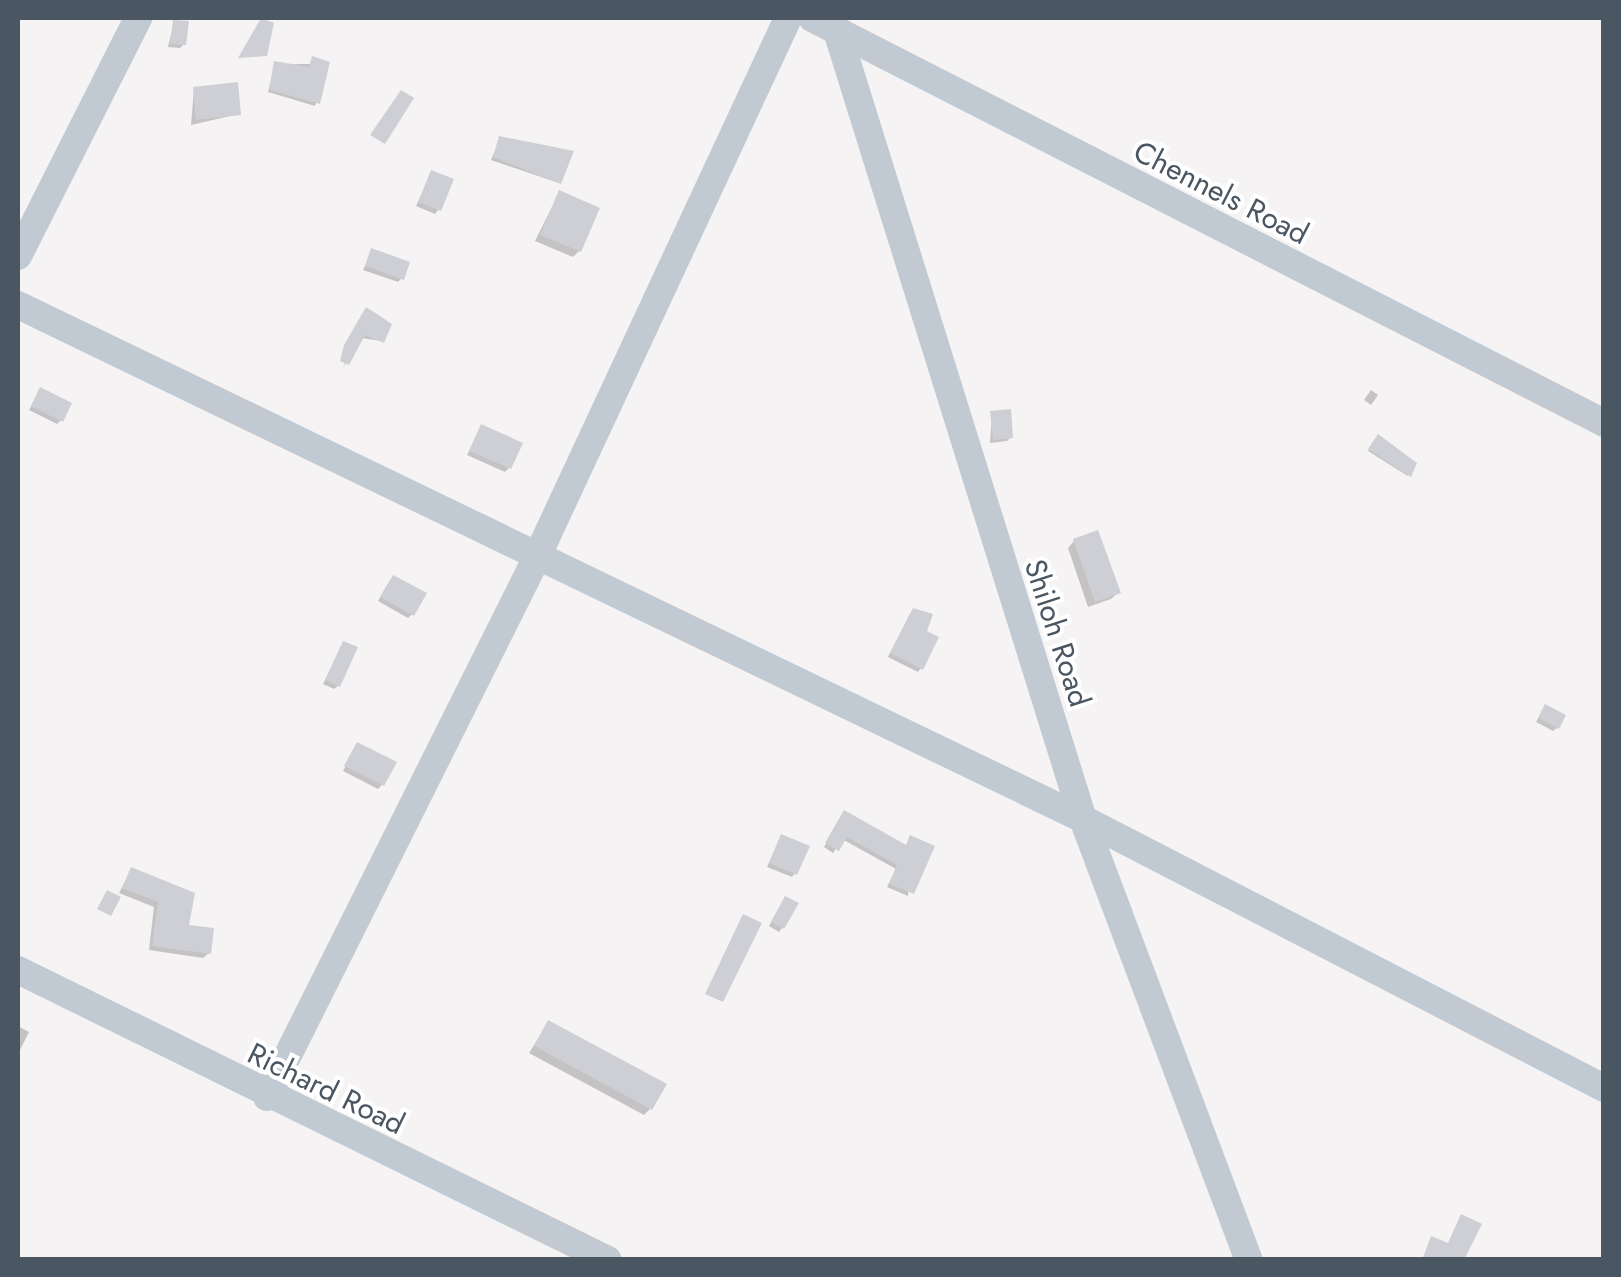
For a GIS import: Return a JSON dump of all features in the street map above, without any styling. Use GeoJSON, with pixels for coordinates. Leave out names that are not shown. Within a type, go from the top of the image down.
{"type":"FeatureCollection","features":[{"type":"Feature","properties":{"kind":"street"},"geometry":{"type":"LineString","coordinates":[[18,256],[138,18]]}},
{"type":"Feature","properties":{"kind":"street"},"geometry":{"type":"LineString","coordinates":[[267,1098],[536,559],[788,18]]}},
{"type":"Feature","properties":{"kind":"street","name":"Chennels Road"},"geometry":{"type":"LineString","coordinates":[[827,21],[1604,423]]}},
{"type":"Feature","properties":{"kind":"street","name":"Shiloh Road"},"geometry":{"type":"LineString","coordinates":[[827,21],[1083,819],[1249,1260]]}},
{"type":"Feature","properties":{"kind":"street"},"geometry":{"type":"LineString","coordinates":[[18,305],[536,559],[1083,819],[1604,1088]]}},
{"type":"Feature","properties":{"kind":"street","name":"Richard Road"},"geometry":{"type":"LineString","coordinates":[[18,970],[267,1098],[608,1260]]}},
{"type":"Feature","properties":{"kind":"building"},"geometry":{"type":"Polygon","coordinates":[[[261,18],[274,23],[267,56],[238,58],[261,18]]]}},
{"type":"Feature","properties":{"kind":"building"},"geometry":{"type":"Polygon","coordinates":[[[173,20],[189,21],[186,45],[170,44],[173,20]]]}},
{"type":"Feature","properties":{"kind":"building"},"geometry":{"type":"Polygon","coordinates":[[[312,56],[330,62],[320,104],[269,90],[274,61],[309,67],[312,56]]]}},
{"type":"Feature","properties":{"kind":"building"},"geometry":{"type":"Polygon","coordinates":[[[238,82],[241,115],[196,120],[193,87],[238,82]]]}},
{"type":"Feature","properties":{"kind":"building"},"geometry":{"type":"Polygon","coordinates":[[[401,90],[414,98],[385,144],[370,135],[401,90]]]}},
{"type":"Feature","properties":{"kind":"building"},"geometry":{"type":"Polygon","coordinates":[[[499,136],[574,151],[561,184],[493,157],[499,136]]]}},
{"type":"Feature","properties":{"kind":"building"},"geometry":{"type":"Polygon","coordinates":[[[431,170],[454,179],[441,211],[418,202],[431,170]]]}},
{"type":"Feature","properties":{"kind":"building"},"geometry":{"type":"Polygon","coordinates":[[[559,190],[600,208],[581,252],[540,235],[559,190]]]}},
{"type":"Feature","properties":{"kind":"building"},"geometry":{"type":"Polygon","coordinates":[[[371,248],[410,262],[404,280],[365,266],[371,248]]]}},
{"type":"Feature","properties":{"kind":"building"},"geometry":{"type":"Polygon","coordinates":[[[366,307],[392,324],[384,343],[365,335],[349,365],[340,361],[344,345],[366,307]]]}},
{"type":"Feature","properties":{"kind":"building"},"geometry":{"type":"Polygon","coordinates":[[[40,387],[72,403],[63,422],[31,406],[40,387]]]}},
{"type":"Feature","properties":{"kind":"building"},"geometry":{"type":"Polygon","coordinates":[[[1011,409],[1013,438],[993,440],[990,411],[1011,409]]]}},
{"type":"Feature","properties":{"kind":"building"},"geometry":{"type":"Polygon","coordinates":[[[481,424],[523,443],[511,469],[469,451],[481,424]]]}},
{"type":"Feature","properties":{"kind":"building"},"geometry":{"type":"Polygon","coordinates":[[[1378,434],[1417,463],[1411,477],[1368,449],[1378,434]]]}},
{"type":"Feature","properties":{"kind":"building"},"geometry":{"type":"Polygon","coordinates":[[[1098,530],[1121,593],[1095,602],[1073,539],[1098,530]]]}},
{"type":"Feature","properties":{"kind":"building"},"geometry":{"type":"Polygon","coordinates":[[[393,575],[427,593],[414,616],[380,597],[393,575]]]}},
{"type":"Feature","properties":{"kind":"building"},"geometry":{"type":"Polygon","coordinates":[[[913,608],[933,614],[927,631],[939,637],[923,670],[890,653],[913,608]]]}},
{"type":"Feature","properties":{"kind":"building"},"geometry":{"type":"Polygon","coordinates":[[[343,641],[358,647],[340,687],[325,680],[343,641]]]}},
{"type":"Feature","properties":{"kind":"building"},"geometry":{"type":"Polygon","coordinates":[[[1545,704],[1566,715],[1559,729],[1538,718],[1545,704]]]}},
{"type":"Feature","properties":{"kind":"building"},"geometry":{"type":"Polygon","coordinates":[[[357,742],[397,762],[384,786],[344,766],[357,742]]]}},
{"type":"Feature","properties":{"kind":"building"},"geometry":{"type":"Polygon","coordinates":[[[844,810],[906,845],[910,835],[935,846],[914,894],[889,884],[897,865],[847,837],[839,851],[825,843],[844,810]]]}},
{"type":"Feature","properties":{"kind":"building"},"geometry":{"type":"Polygon","coordinates":[[[781,834],[810,846],[797,875],[769,863],[781,834]]]}},
{"type":"Feature","properties":{"kind":"building"},"geometry":{"type":"Polygon","coordinates":[[[131,867],[195,893],[189,925],[214,928],[211,954],[152,946],[158,902],[122,888],[131,867]]]}},
{"type":"Feature","properties":{"kind":"building"},"geometry":{"type":"Polygon","coordinates":[[[107,890],[121,897],[111,916],[97,909],[107,890]]]}},
{"type":"Feature","properties":{"kind":"building"},"geometry":{"type":"Polygon","coordinates":[[[785,896],[799,903],[784,929],[771,922],[785,896]]]}},
{"type":"Feature","properties":{"kind":"building"},"geometry":{"type":"Polygon","coordinates":[[[743,914],[762,923],[723,1002],[705,994],[743,914]]]}},
{"type":"Feature","properties":{"kind":"building"},"geometry":{"type":"Polygon","coordinates":[[[548,1020],[667,1084],[652,1110],[534,1046],[548,1020]]]}},
{"type":"Feature","properties":{"kind":"building"},"geometry":{"type":"Polygon","coordinates":[[[1461,1214],[1482,1224],[1464,1260],[1422,1260],[1431,1236],[1448,1243],[1461,1214]]]}}]}
